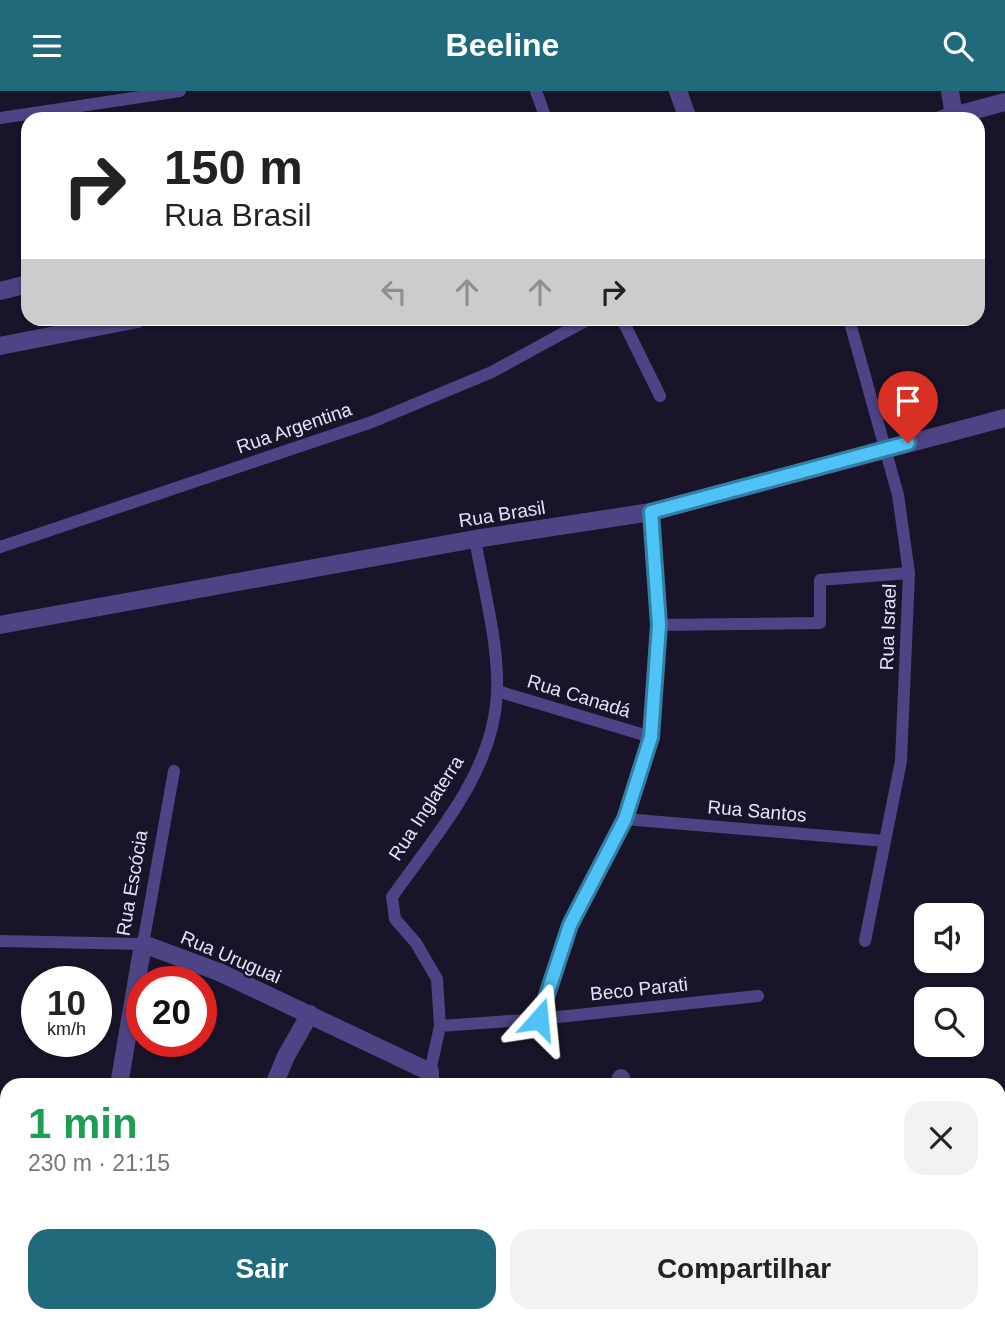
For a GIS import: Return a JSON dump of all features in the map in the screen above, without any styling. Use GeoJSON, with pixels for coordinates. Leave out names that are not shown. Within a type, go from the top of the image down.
{"type":"FeatureCollection","features":[{"type":"Feature","properties":{"kind":"street"},"geometry":{"type":"LineString","coordinates":[[678,91],[686,112]]}},
{"type":"Feature","properties":{"kind":"street"},"geometry":{"type":"LineString","coordinates":[[948,112],[950,91]]}},
{"type":"Feature","properties":{"kind":"street"},"geometry":{"type":"LineString","coordinates":[[967,112],[1005,102]]}},
{"type":"Feature","properties":{"kind":"street"},"geometry":{"type":"LineString","coordinates":[[0,291],[21,286]]}},
{"type":"Feature","properties":{"kind":"street"},"geometry":{"type":"LineString","coordinates":[[0,346],[102,326]]}},
{"type":"Feature","properties":{"kind":"street","name":"Rua Brasil"},"geometry":{"type":"LineString","coordinates":[[0,625],[475,539],[651,512],[1005,418]]}},
{"type":"Feature","properties":{"kind":"street","name":"Rua Uruguai"},"geometry":{"type":"LineString","coordinates":[[143,944],[219,972],[310,1014],[428,1078]]}},
{"type":"Feature","properties":{"kind":"street","name":"Rua Escócia"},"geometry":{"type":"LineString","coordinates":[[120,1078],[143,944]]}},
{"type":"Feature","properties":{"kind":"street"},"geometry":{"type":"LineString","coordinates":[[277,1078],[310,1014]]}},
{"type":"Feature","properties":{"kind":"lane"},"geometry":{"type":"LineString","coordinates":[[40,112],[180,91]]}},
{"type":"Feature","properties":{"kind":"lane"},"geometry":{"type":"LineString","coordinates":[[536,91],[544,112]]}},
{"type":"Feature","properties":{"kind":"lane"},"geometry":{"type":"LineString","coordinates":[[0,118],[21,115]]}},
{"type":"Feature","properties":{"kind":"lane","name":"Rua Argentina"},"geometry":{"type":"LineString","coordinates":[[0,547],[372,422],[492,372],[576,326]]}},
{"type":"Feature","properties":{"kind":"lane"},"geometry":{"type":"LineString","coordinates":[[625,326],[660,396]]}},
{"type":"Feature","properties":{"kind":"lane","name":"Rua Israel"},"geometry":{"type":"LineString","coordinates":[[851,326],[898,495],[909,573],[901,761],[865,941]]}},
{"type":"Feature","properties":{"kind":"lane"},"geometry":{"type":"LineString","coordinates":[[539,1019],[570,925],[625,819],[651,737],[659,625],[651,512]]}},
{"type":"Feature","properties":{"kind":"lane","name":"Rua Inglaterra"},"geometry":{"type":"LineString","coordinates":[[430,1078],[440,1026],[437,979],[416,943],[395,919],[392,897],[461,799],[483,760],[492,730],[497,691],[495,653],[475,539]]}},
{"type":"Feature","properties":{"kind":"lane"},"geometry":{"type":"LineString","coordinates":[[659,625],[820,623],[820,580],[909,573]]}},
{"type":"Feature","properties":{"kind":"lane","name":"Rua Canadá"},"geometry":{"type":"LineString","coordinates":[[497,691],[651,737]]}},
{"type":"Feature","properties":{"kind":"lane","name":"Rua Escócia"},"geometry":{"type":"LineString","coordinates":[[143,944],[174,771]]}},
{"type":"Feature","properties":{"kind":"lane","name":"Rua Santos"},"geometry":{"type":"LineString","coordinates":[[625,819],[885,841]]}},
{"type":"Feature","properties":{"kind":"lane","name":"Rua Uruguai"},"geometry":{"type":"LineString","coordinates":[[0,941],[143,944]]}},
{"type":"Feature","properties":{"kind":"lane","name":"Beco Parati"},"geometry":{"type":"LineString","coordinates":[[440,1026],[539,1019],[758,996]]}},
{"type":"Feature","properties":{"kind":"route"},"geometry":{"type":"LineString","coordinates":[[539,1019],[570,925],[625,819],[651,737],[659,625],[651,512],[908,443]]}}]}
